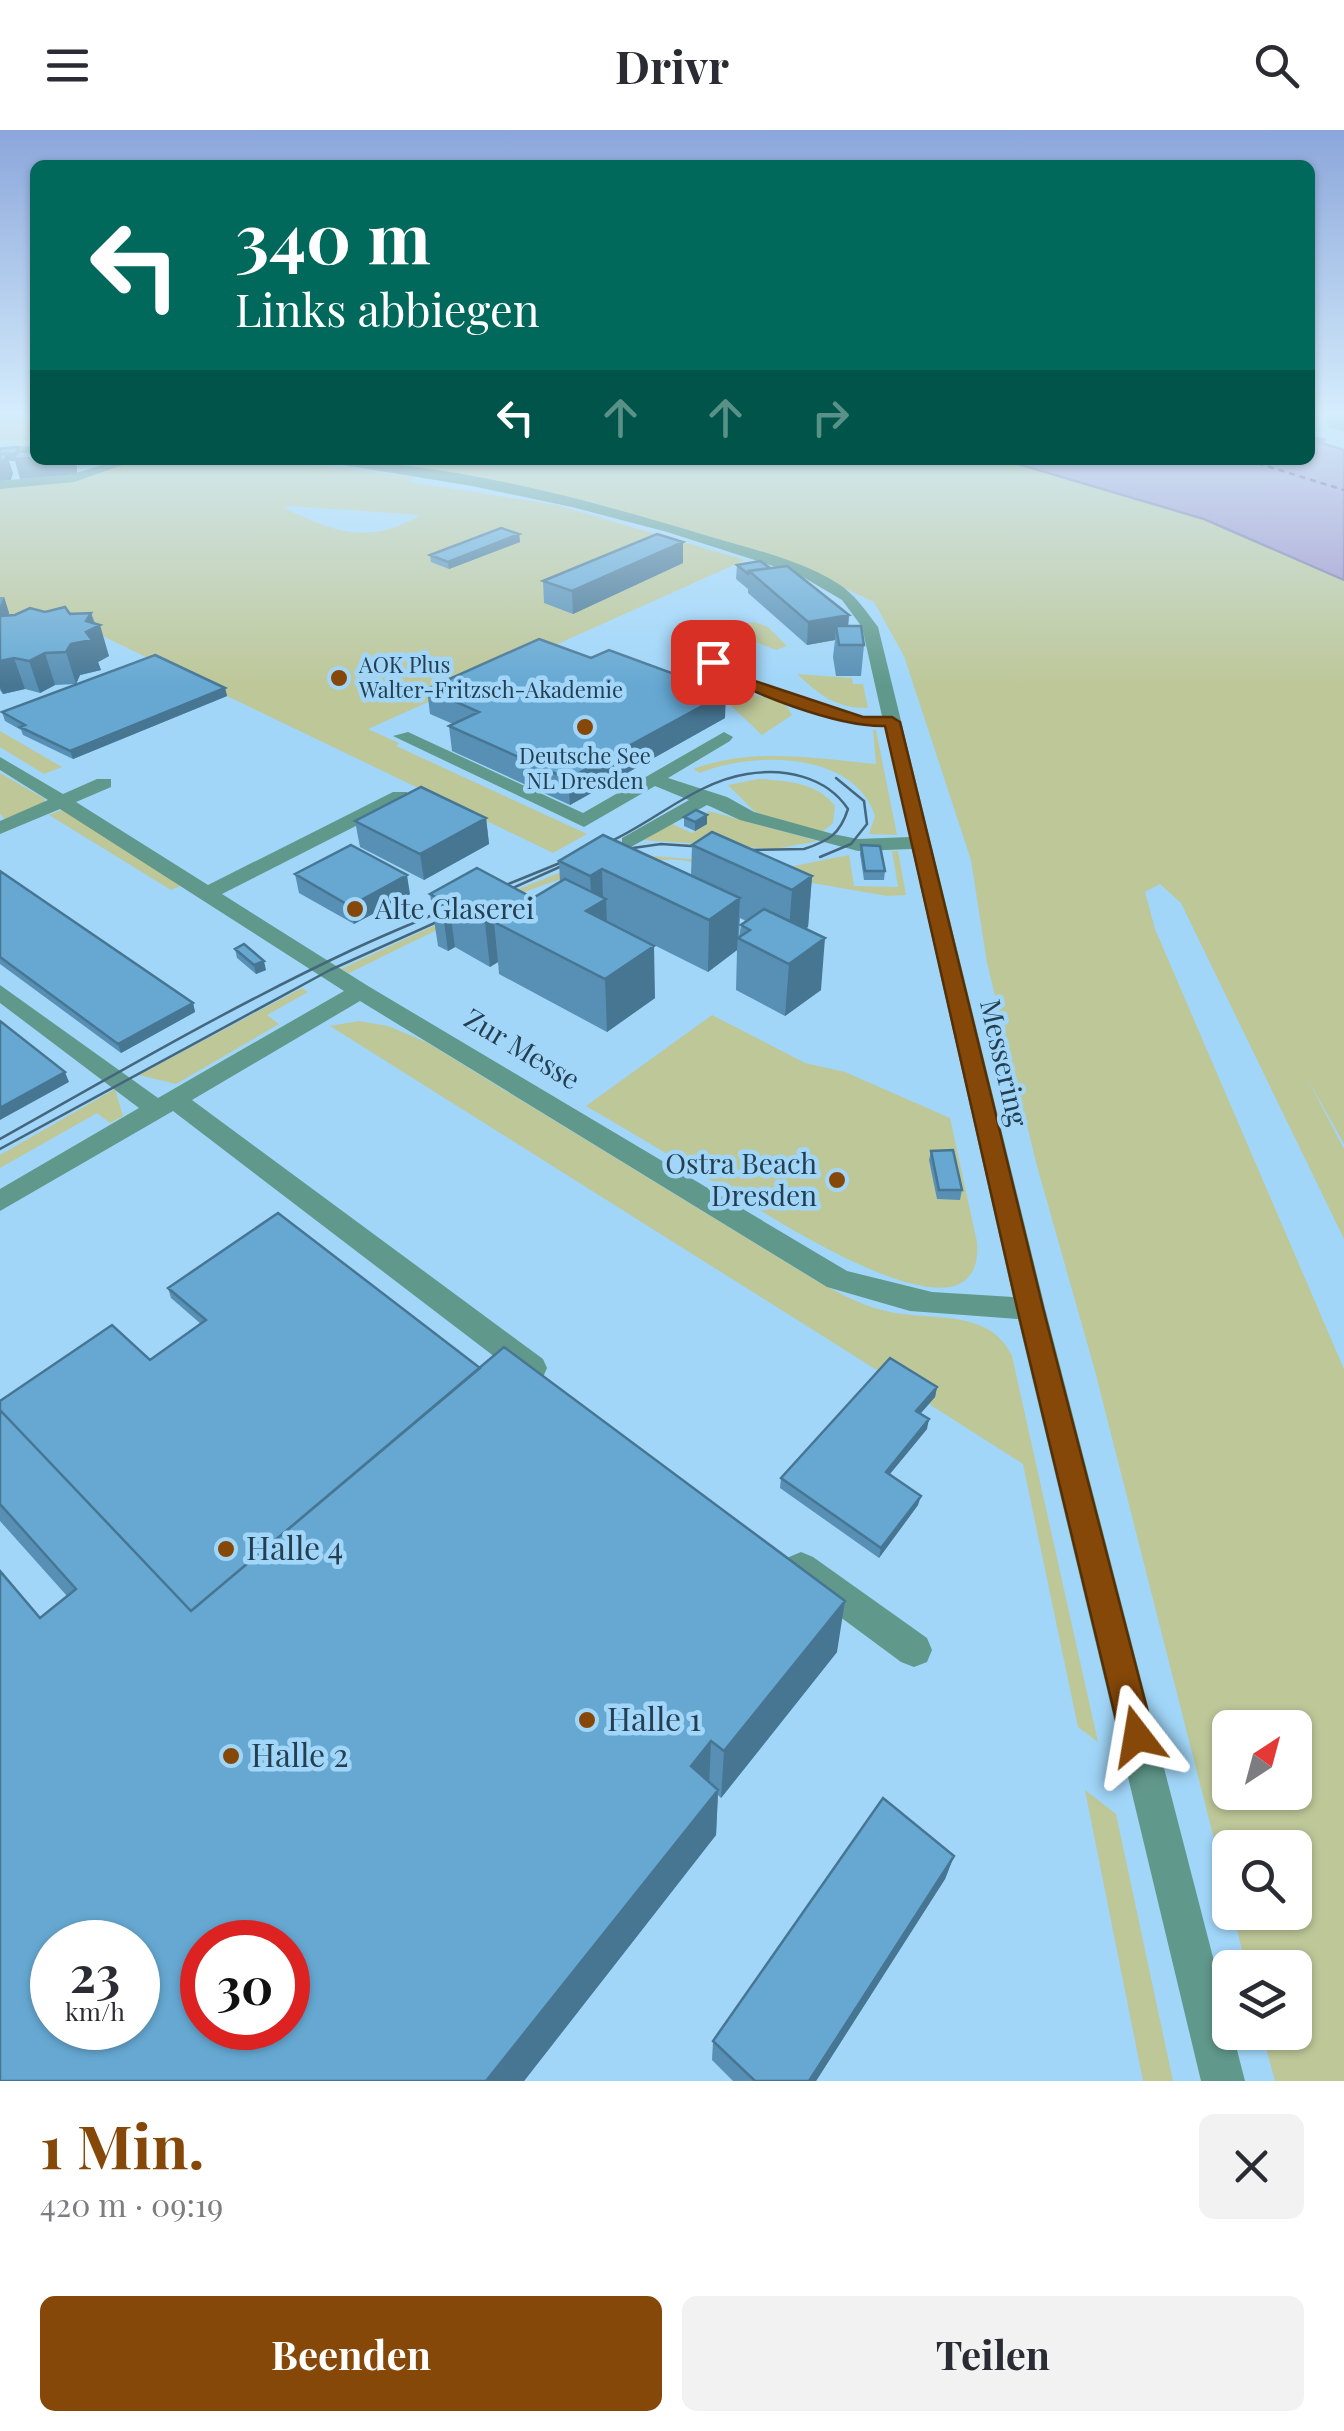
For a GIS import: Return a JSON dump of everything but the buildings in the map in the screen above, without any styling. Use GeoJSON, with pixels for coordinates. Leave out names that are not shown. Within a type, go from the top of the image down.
{"type":"FeatureCollection","features":[{"type":"Feature","properties":{"kind":"street","name":"Messering"},"geometry":{"type":"LineString","coordinates":[[578,504],[713,542],[806,574],[848,598],[870,627],[1030,1308],[1223,2081]]}},
{"type":"Feature","properties":{"kind":"street"},"geometry":{"type":"LineString","coordinates":[[688,646],[738,680],[862,722],[892,722]]}},
{"type":"Feature","properties":{"kind":"street"},"geometry":{"type":"LineString","coordinates":[[402,736],[584,821],[724,737]]}},
{"type":"Feature","properties":{"kind":"street"},"geometry":{"type":"LineString","coordinates":[[0,762],[208,893],[400,796]]}},
{"type":"Feature","properties":{"kind":"street"},"geometry":{"type":"LineString","coordinates":[[653,779],[798,832],[851,844],[922,843]]}},
{"type":"Feature","properties":{"kind":"street"},"geometry":{"type":"LineString","coordinates":[[0,828],[104,784]]}},
{"type":"Feature","properties":{"kind":"street"},"geometry":{"type":"LineString","coordinates":[[629,842],[704,800]]}},
{"type":"Feature","properties":{"kind":"street","name":"Zur Messe"},"geometry":{"type":"LineString","coordinates":[[208,893],[360,991],[837,1278],[886,1298],[930,1305],[1030,1308]]}},
{"type":"Feature","properties":{"kind":"street"},"geometry":{"type":"LineString","coordinates":[[0,1200],[360,991]]}},
{"type":"Feature","properties":{"kind":"street"},"geometry":{"type":"LineString","coordinates":[[0,992],[166,1104],[563,1392]]}},
{"type":"Feature","properties":{"kind":"street"},"geometry":{"type":"LineString","coordinates":[[778,1552],[914,1650]]}},
{"type":"Feature","properties":{"kind":"green space","name":"AOK Plus Walter-Fritzsch-Akademie"},"geometry":{"type":"Polygon","coordinates":[[[0,504],[550,504],[745,560],[368,729],[399,743],[396,746],[587,834],[553,853],[88,629],[0,635],[0,504]],[[284,508],[320,524],[352,532],[368,533],[401,525],[420,515],[284,508]]]}},
{"type":"Feature","properties":{"kind":"green space"},"geometry":{"type":"Polygon","coordinates":[[[599,504],[1153,504],[1204,519],[1344,580],[1344,1144],[1305,1074],[1344,1149],[1344,1239],[1181,903],[1160,884],[1145,892],[1155,929],[1344,1369],[1344,2081],[1275,2081],[1267,2050],[1312,2050],[1312,1950],[1242,1950],[1237,1930],[1312,1930],[1312,1830],[1212,1831],[1095,1371],[1037,1166],[987,963],[971,860],[904,656],[874,602],[776,556],[599,504]]]}},
{"type":"Feature","properties":{"kind":"green space"},"geometry":{"type":"Polygon","coordinates":[[[754,622],[768,627],[787,646],[776,650],[719,628],[754,622]]]}},
{"type":"Feature","properties":{"kind":"green space"},"geometry":{"type":"Polygon","coordinates":[[[797,674],[852,678],[853,684],[863,684],[868,708],[829,699],[797,674]]]}},
{"type":"Feature","properties":{"kind":"green space"},"geometry":{"type":"Polygon","coordinates":[[[746,694],[782,700],[792,715],[762,735],[728,703],[746,694]]]}},
{"type":"Feature","properties":{"kind":"green space"},"geometry":{"type":"Polygon","coordinates":[[[873,730],[897,835],[869,834],[875,816],[864,795],[847,779],[825,768],[773,760],[746,761],[700,773],[693,769],[761,756],[876,764],[873,730]]]}},
{"type":"Feature","properties":{"kind":"green space"},"geometry":{"type":"Polygon","coordinates":[[[0,731],[62,767],[44,774],[0,747],[0,731]]]}},
{"type":"Feature","properties":{"kind":"green space"},"geometry":{"type":"Polygon","coordinates":[[[0,773],[45,799],[44,803],[5,819],[0,814],[0,773]]]}},
{"type":"Feature","properties":{"kind":"green space"},"geometry":{"type":"Polygon","coordinates":[[[759,779],[801,784],[819,792],[835,806],[833,823],[820,834],[755,812],[728,785],[759,779]]]}},
{"type":"Feature","properties":{"kind":"green space"},"geometry":{"type":"Polygon","coordinates":[[[62,810],[185,884],[171,890],[49,815],[62,810]]]}},
{"type":"Feature","properties":{"kind":"green space"},"geometry":{"type":"Polygon","coordinates":[[[709,811],[818,841],[775,849],[642,840],[672,824],[692,833],[706,824],[696,819],[709,811]]]}},
{"type":"Feature","properties":{"kind":"green space"},"geometry":{"type":"Polygon","coordinates":[[[892,851],[898,851],[906,895],[887,896],[681,860],[640,862],[554,881],[468,916],[349,973],[341,969],[478,905],[569,869],[641,855],[789,867],[849,855],[854,886],[898,887],[892,851]]]}},
{"type":"Feature","properties":{"kind":"green space"},"geometry":{"type":"Polygon","coordinates":[[[302,988],[308,992],[267,1015],[279,1024],[176,1084],[139,1075],[302,988]]]}},
{"type":"Feature","properties":{"kind":"green space","name":"Ostra Beach Dresden"},"geometry":{"type":"Polygon","coordinates":[[[712,1015],[805,1063],[845,1072],[950,1118],[977,1242],[970,1275],[947,1287],[911,1284],[868,1268],[781,1223],[586,1106],[712,1015]]]}},
{"type":"Feature","properties":{"kind":"green space"},"geometry":{"type":"Polygon","coordinates":[[[359,1021],[388,1026],[426,1042],[844,1295],[886,1311],[974,1323],[1002,1340],[1012,1356],[1098,1742],[1078,1727],[1023,1464],[929,1404],[934,1396],[883,1374],[330,1026],[359,1021]]]}},
{"type":"Feature","properties":{"kind":"green space"},"geometry":{"type":"Polygon","coordinates":[[[115,1089],[123,1116],[110,1123],[97,1113],[0,1168],[0,1155],[115,1089]]]}},
{"type":"Feature","properties":{"kind":"green space"},"geometry":{"type":"Polygon","coordinates":[[[1085,1790],[1116,1814],[1173,2081],[1143,2081],[1085,1790]]]}},
{"type":"Feature","properties":{"kind":"shaded area"},"geometry":{"type":"Polygon","coordinates":[[[1153,504],[1344,504],[1344,580],[1204,519],[1153,504]]]}},
{"type":"Feature","properties":{"kind":"tram line"},"geometry":{"type":"LineString","coordinates":[[0,1139],[309,971],[605,844],[728,778],[775,772],[803,777],[828,789],[848,809],[832,835],[804,849],[661,844],[605,852],[564,865],[330,970],[0,1149]]}},
{"type":"Feature","properties":{"kind":"tram line"},"geometry":{"type":"LineString","coordinates":[[820,857],[851,844],[867,824],[864,801],[836,778]]}},
{"type":"Feature","properties":{"kind":"place","name":"AOK Plus Walter-Fritzsch-Akademie"},"geometry":{"type":"Point","coordinates":[339,678]}},
{"type":"Feature","properties":{"kind":"place","name":"Deutsche See NL Dresden"},"geometry":{"type":"Point","coordinates":[585,727]}},
{"type":"Feature","properties":{"kind":"place","name":"Alte Glaserei"},"geometry":{"type":"Point","coordinates":[355,909]}},
{"type":"Feature","properties":{"kind":"place","name":"Ostra Beach Dresden"},"geometry":{"type":"Point","coordinates":[837,1180]}},
{"type":"Feature","properties":{"kind":"place","name":"Halle 4"},"geometry":{"type":"Point","coordinates":[226,1549]}},
{"type":"Feature","properties":{"kind":"place","name":"Halle 1"},"geometry":{"type":"Point","coordinates":[587,1720]}},
{"type":"Feature","properties":{"kind":"place","name":"Halle 2"},"geometry":{"type":"Point","coordinates":[231,1756]}},
{"type":"Feature","properties":{"kind":"route"},"geometry":{"type":"LineString","coordinates":[[713,662],[738,680],[862,722],[892,722],[1030,1308],[1137,1736]]}}]}
